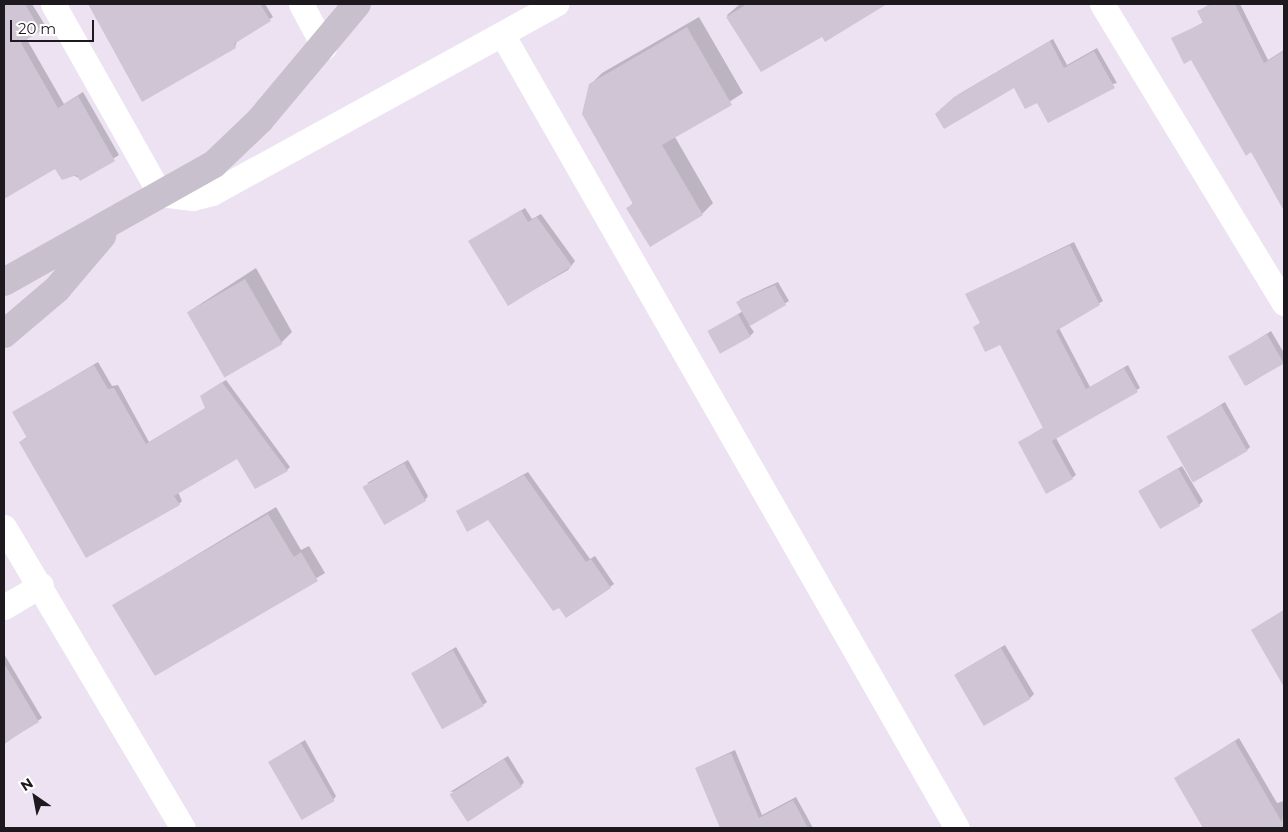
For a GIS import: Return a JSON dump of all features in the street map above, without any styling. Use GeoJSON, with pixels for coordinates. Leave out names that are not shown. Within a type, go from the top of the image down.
{"type":"FeatureCollection","features":[{"type":"Feature","properties":{"kind":"street"},"geometry":{"type":"LineString","coordinates":[[53,4],[160,194]]}},
{"type":"Feature","properties":{"kind":"street"},"geometry":{"type":"LineString","coordinates":[[301,4],[324,47]]}},
{"type":"Feature","properties":{"kind":"street"},"geometry":{"type":"LineString","coordinates":[[4,282],[40,266],[118,218],[214,164],[260,120],[324,47],[357,4]]}},
{"type":"Feature","properties":{"kind":"street"},"geometry":{"type":"LineString","coordinates":[[160,194],[193,198],[212,193],[556,4]]}},
{"type":"Feature","properties":{"kind":"street"},"geometry":{"type":"LineString","coordinates":[[1102,4],[1284,304]]}},
{"type":"Feature","properties":{"kind":"street"},"geometry":{"type":"LineString","coordinates":[[502,34],[957,828]]}},
{"type":"Feature","properties":{"kind":"street"},"geometry":{"type":"LineString","coordinates":[[4,334],[57,289],[118,218]]}},
{"type":"Feature","properties":{"kind":"street"},"geometry":{"type":"LineString","coordinates":[[4,527],[42,585],[183,828]]}},
{"type":"Feature","properties":{"kind":"street"},"geometry":{"type":"LineString","coordinates":[[4,607],[42,585]]}},
{"type":"Feature","properties":{"kind":"building"},"geometry":{"type":"Polygon","coordinates":[[[4,4],[25,4],[41,31],[21,43],[58,108],[78,96],[115,161],[80,181],[77,175],[62,180],[55,169],[4,199],[4,4]]]}},
{"type":"Feature","properties":{"kind":"building"},"geometry":{"type":"Polygon","coordinates":[[[88,4],[260,4],[271,21],[234,44],[236,48],[142,102],[88,4]]]}},
{"type":"Feature","properties":{"kind":"building"},"geometry":{"type":"Polygon","coordinates":[[[747,4],[887,4],[825,42],[822,37],[761,72],[726,17],[747,4]]]}},
{"type":"Feature","properties":{"kind":"building"},"geometry":{"type":"Polygon","coordinates":[[[1212,4],[1235,4],[1264,63],[1284,51],[1284,211],[1251,152],[1246,156],[1191,60],[1184,64],[1171,38],[1203,23],[1197,11],[1212,4]]]}},
{"type":"Feature","properties":{"kind":"building"},"geometry":{"type":"Polygon","coordinates":[[[687,27],[732,105],[662,145],[703,215],[650,247],[626,208],[633,204],[582,114],[589,84],[687,27]]]}},
{"type":"Feature","properties":{"kind":"building"},"geometry":{"type":"Polygon","coordinates":[[[1050,41],[1064,68],[1094,51],[1115,88],[1048,123],[1037,103],[1025,109],[1014,88],[944,129],[935,114],[954,97],[1050,41]]]}},
{"type":"Feature","properties":{"kind":"building"},"geometry":{"type":"Polygon","coordinates":[[[521,210],[528,222],[537,217],[572,266],[508,306],[468,241],[521,210]]]}},
{"type":"Feature","properties":{"kind":"building"},"geometry":{"type":"Polygon","coordinates":[[[1070,245],[1100,305],[1056,331],[1086,389],[1124,368],[1138,392],[1052,441],[1073,479],[1046,494],[1018,442],[1043,428],[1000,345],[985,352],[973,327],[980,323],[965,294],[1070,245]]]}},
{"type":"Feature","properties":{"kind":"building"},"geometry":{"type":"Polygon","coordinates":[[[245,279],[282,344],[224,377],[187,312],[245,279]]]}},
{"type":"Feature","properties":{"kind":"building"},"geometry":{"type":"Polygon","coordinates":[[[775,285],[786,305],[750,326],[736,302],[775,285]]]}},
{"type":"Feature","properties":{"kind":"building"},"geometry":{"type":"Polygon","coordinates":[[[738,314],[751,337],[720,354],[707,331],[738,314]]]}},
{"type":"Feature","properties":{"kind":"building"},"geometry":{"type":"Polygon","coordinates":[[[1267,334],[1284,363],[1245,386],[1228,356],[1267,334]]]}},
{"type":"Feature","properties":{"kind":"building"},"geometry":{"type":"Polygon","coordinates":[[[94,365],[108,389],[114,388],[146,444],[205,408],[200,396],[222,382],[288,471],[255,489],[237,459],[174,496],[180,505],[86,558],[19,442],[27,438],[12,412],[94,365]]]}},
{"type":"Feature","properties":{"kind":"building"},"geometry":{"type":"Polygon","coordinates":[[[1221,405],[1248,451],[1193,482],[1166,436],[1221,405]]]}},
{"type":"Feature","properties":{"kind":"building"},"geometry":{"type":"Polygon","coordinates":[[[404,463],[426,501],[384,525],[362,487],[404,463]]]}},
{"type":"Feature","properties":{"kind":"building"},"geometry":{"type":"Polygon","coordinates":[[[1178,468],[1200,506],[1160,529],[1138,491],[1178,468]]]}},
{"type":"Feature","properties":{"kind":"building"},"geometry":{"type":"Polygon","coordinates":[[[524,475],[586,562],[591,559],[611,588],[566,618],[559,608],[553,611],[488,520],[467,532],[456,511],[524,475]]]}},
{"type":"Feature","properties":{"kind":"building"},"geometry":{"type":"Polygon","coordinates":[[[268,514],[294,557],[301,552],[318,581],[155,676],[112,605],[268,514]]]}},
{"type":"Feature","properties":{"kind":"building"},"geometry":{"type":"Polygon","coordinates":[[[1284,610],[1284,687],[1251,630],[1284,610]]]}},
{"type":"Feature","properties":{"kind":"building"},"geometry":{"type":"Polygon","coordinates":[[[1001,648],[1030,699],[984,726],[954,675],[1001,648]]]}},
{"type":"Feature","properties":{"kind":"building"},"geometry":{"type":"Polygon","coordinates":[[[453,650],[484,706],[442,729],[411,673],[453,650]]]}},
{"type":"Feature","properties":{"kind":"building"},"geometry":{"type":"Polygon","coordinates":[[[4,663],[39,722],[4,743],[4,663]]]}},
{"type":"Feature","properties":{"kind":"building"},"geometry":{"type":"Polygon","coordinates":[[[1235,741],[1284,828],[1203,828],[1174,778],[1235,741]]]}},
{"type":"Feature","properties":{"kind":"building"},"geometry":{"type":"Polygon","coordinates":[[[301,743],[334,801],[302,820],[268,762],[301,743]]]}},
{"type":"Feature","properties":{"kind":"building"},"geometry":{"type":"Polygon","coordinates":[[[731,753],[759,818],[793,800],[808,828],[720,828],[695,768],[731,753]]]}},
{"type":"Feature","properties":{"kind":"building"},"geometry":{"type":"Polygon","coordinates":[[[504,759],[522,787],[467,822],[449,794],[504,759]]]}}]}
